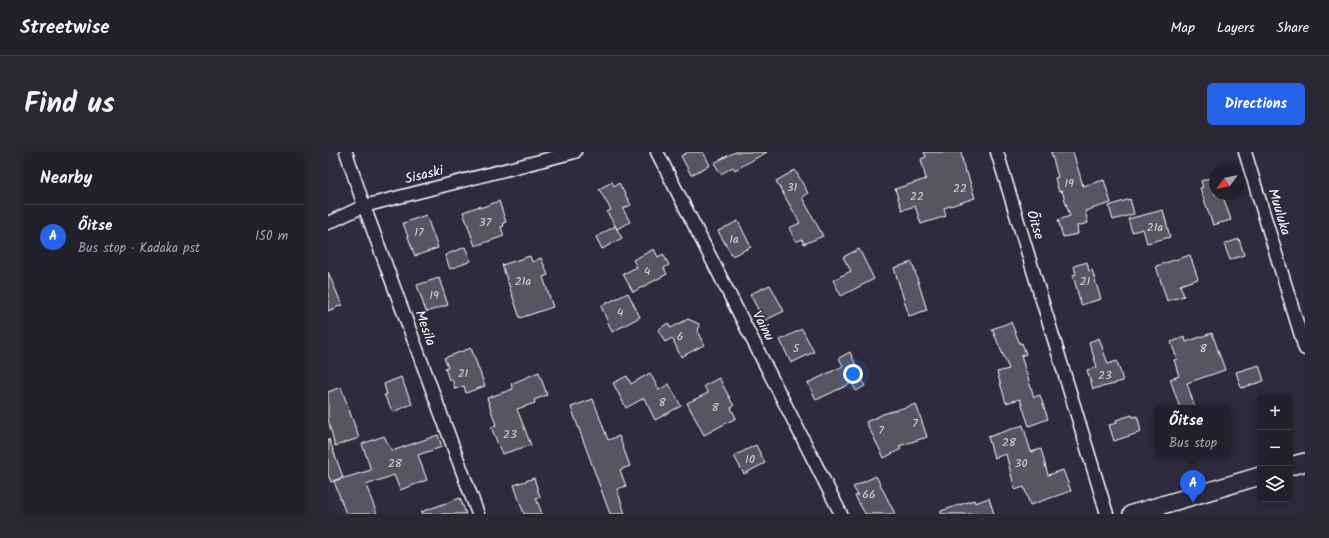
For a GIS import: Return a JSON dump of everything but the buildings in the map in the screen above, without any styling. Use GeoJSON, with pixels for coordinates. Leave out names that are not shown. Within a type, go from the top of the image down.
{"type":"FeatureCollection","features":[{"type":"Feature","properties":{"kind":"main road"},"geometry":{"type":"LineString","coordinates":[[1293,465],[1305,462]]}},
{"type":"Feature","properties":{"kind":"main road"},"geometry":{"type":"LineString","coordinates":[[1132,514],[1257,477]]}},
{"type":"Feature","properties":{"kind":"street","name":"Mesila"},"geometry":{"type":"LineString","coordinates":[[346,152],[364,206],[478,514]]}},
{"type":"Feature","properties":{"kind":"street","name":"Sisaski"},"geometry":{"type":"LineString","coordinates":[[328,223],[364,206],[575,152]]}},
{"type":"Feature","properties":{"kind":"street","name":"Vainu"},"geometry":{"type":"LineString","coordinates":[[657,152],[841,514]]}},
{"type":"Feature","properties":{"kind":"street","name":"Õitse"},"geometry":{"type":"LineString","coordinates":[[997,152],[1107,514]]}},
{"type":"Feature","properties":{"kind":"street","name":"Muuluka"},"geometry":{"type":"LineString","coordinates":[[1245,152],[1305,350]]}},
{"type":"Feature","properties":{"kind":"place","name":"Õitse"},"geometry":{"type":"Point","coordinates":[1193,503]}}]}
